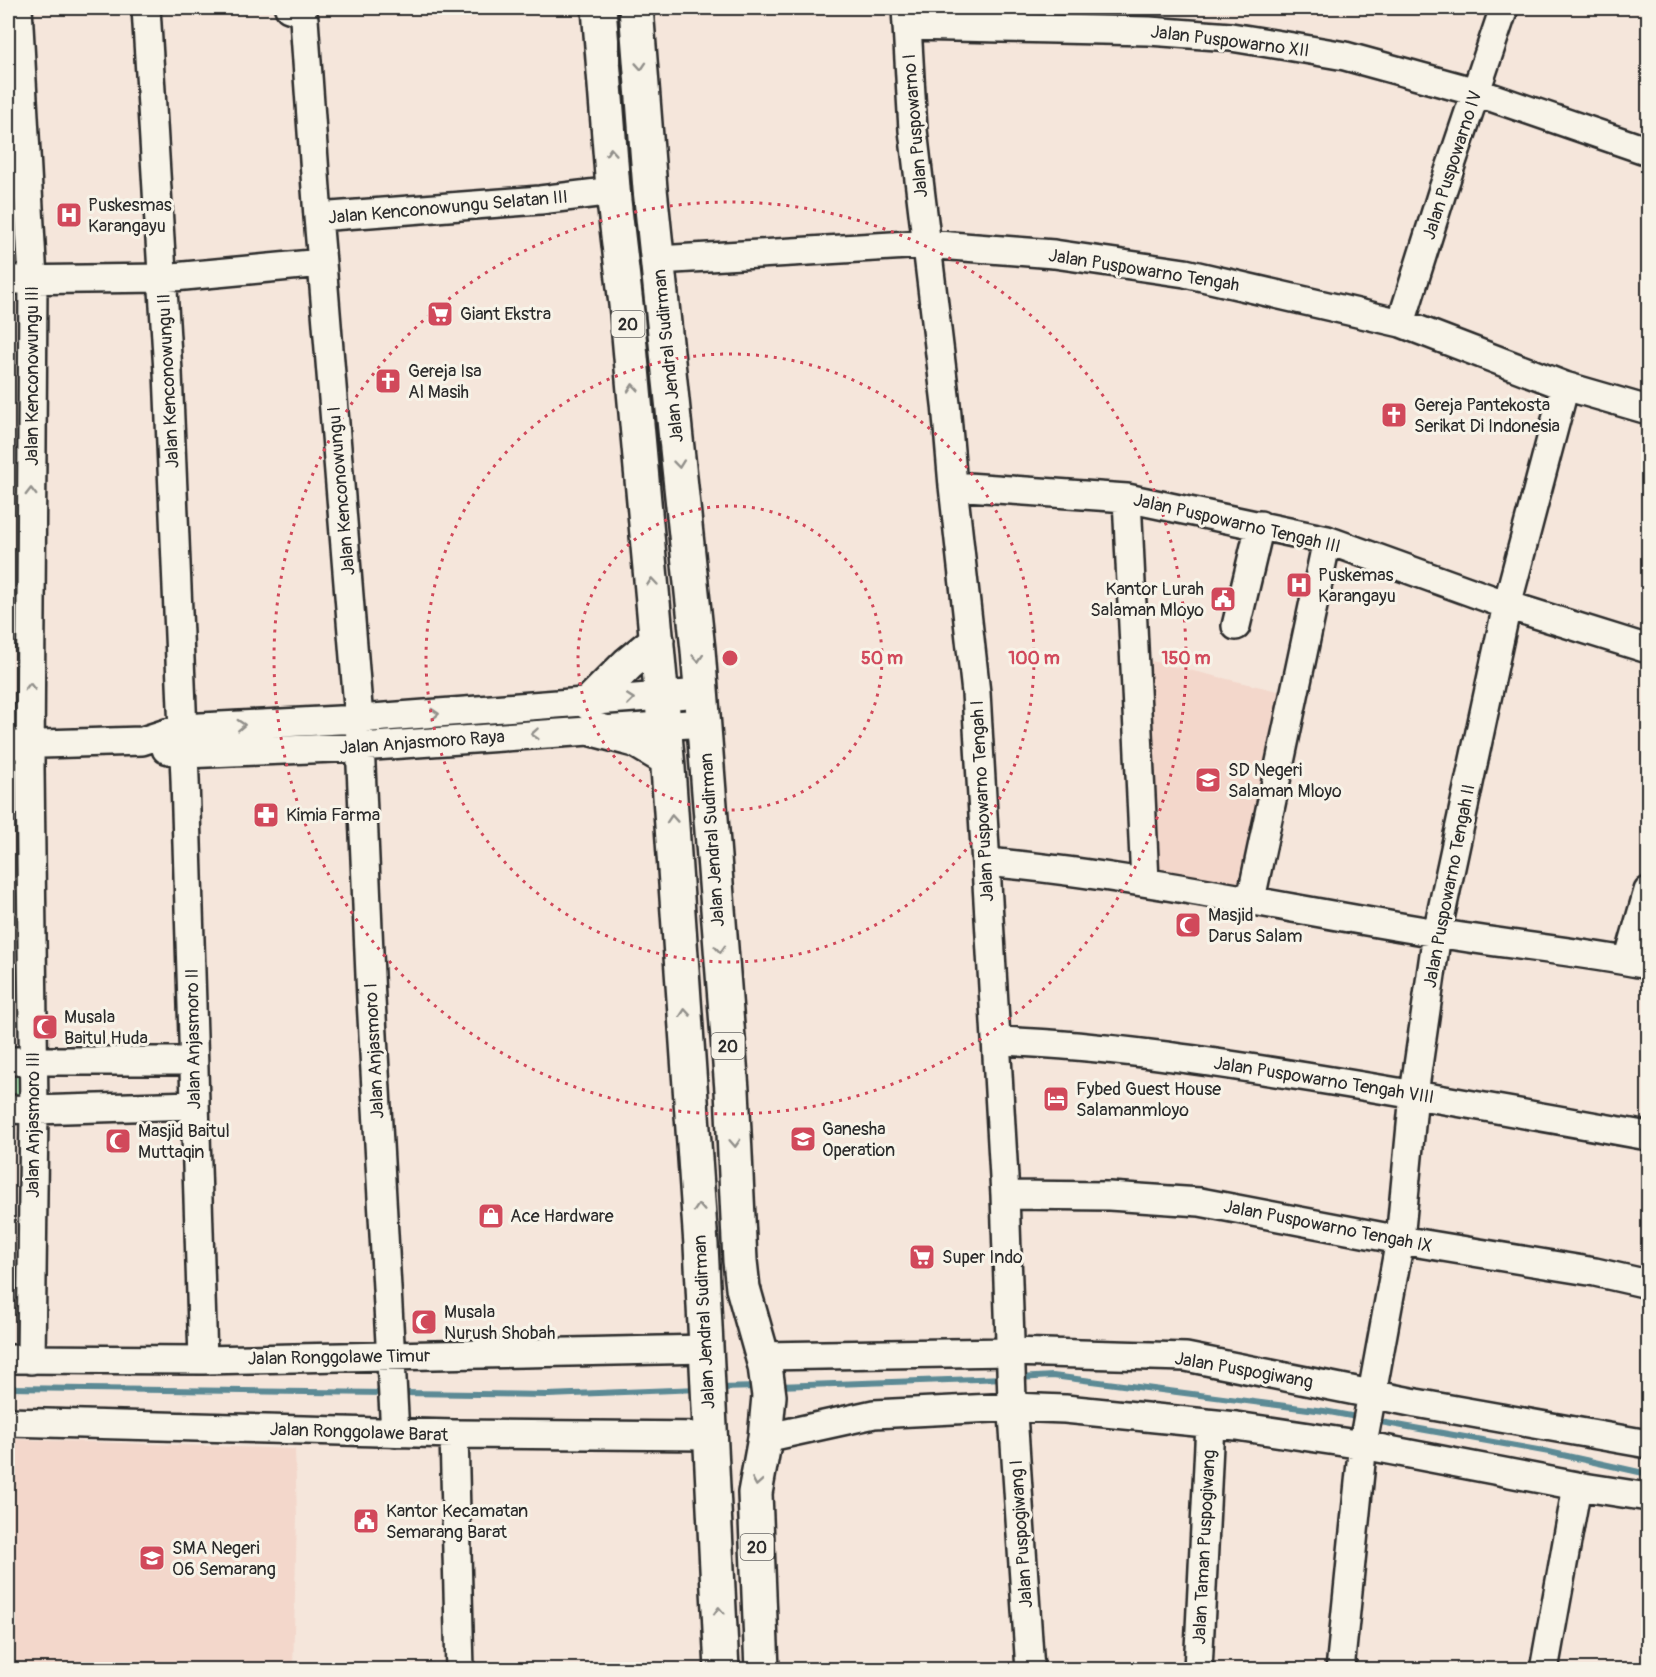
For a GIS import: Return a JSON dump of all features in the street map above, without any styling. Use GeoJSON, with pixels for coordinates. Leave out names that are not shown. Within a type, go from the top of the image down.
{"type":"FeatureCollection","features":[{"type":"Feature","properties":{"kind":"highway","name":"Jalan Jendral Sudirman"},"geometry":{"type":"LineString","coordinates":[[599,8],[667,759],[707,1360],[722,1670]]}},
{"type":"Feature","properties":{"kind":"highway","name":"Jalan Jendral Sudirman"},"geometry":{"type":"LineString","coordinates":[[636,8],[702,708],[732,1090],[740,1262],[743,1288],[763,1361],[769,1396],[766,1431],[755,1493],[762,1670]]}},
{"type":"Feature","properties":{"kind":"highway"},"geometry":{"type":"LineString","coordinates":[[657,640],[628,664],[591,716],[667,759]]}},
{"type":"Feature","properties":{"kind":"street","name":"Jalan Kenconowungu III"},"geometry":{"type":"LineString","coordinates":[[18,8],[19,745]]}},
{"type":"Feature","properties":{"kind":"street","name":"Jalan Kenconowungu II"},"geometry":{"type":"LineString","coordinates":[[146,8],[164,278],[183,741]]}},
{"type":"Feature","properties":{"kind":"street"},"geometry":{"type":"LineString","coordinates":[[289,8],[301,12],[304,19],[318,217]]}},
{"type":"Feature","properties":{"kind":"street","name":"Jalan Puspowarno IV"},"geometry":{"type":"LineString","coordinates":[[1401,323],[1504,8]]}},
{"type":"Feature","properties":{"kind":"street","name":"Jalan Puspowarno XII"},"geometry":{"type":"LineString","coordinates":[[906,17],[1231,37],[1345,56],[1476,92],[1648,151]]}},
{"type":"Feature","properties":{"kind":"street","name":"Jalan Puspowarno I"},"geometry":{"type":"LineString","coordinates":[[906,17],[913,130],[926,244]]}},
{"type":"Feature","properties":{"kind":"street","name":"Jalan Kenconowungu Selatan III"},"geometry":{"type":"LineString","coordinates":[[322,263],[318,217],[614,192]]}},
{"type":"Feature","properties":{"kind":"street","name":"Jalan Puspowarno Tengah"},"geometry":{"type":"LineString","coordinates":[[658,260],[926,244],[1054,254],[1185,273],[1401,323],[1565,386],[1648,410]]}},
{"type":"Feature","properties":{"kind":"street","name":"Jalan Puspowarno Tengah I"},"geometry":{"type":"LineString","coordinates":[[926,244],[946,404],[952,486],[976,693],[1005,1195],[1010,1356]]}},
{"type":"Feature","properties":{"kind":"street"},"geometry":{"type":"LineString","coordinates":[[20,280],[164,278],[322,263]]}},
{"type":"Feature","properties":{"kind":"street","name":"Jalan Kenconowungu I"},"geometry":{"type":"LineString","coordinates":[[322,263],[360,747]]}},
{"type":"Feature","properties":{"kind":"street","name":"Jalan Puspowarno Tengah II"},"geometry":{"type":"LineString","coordinates":[[1340,1670],[1363,1444],[1400,1240],[1414,1094],[1437,933],[1507,605],[1565,386]]}},
{"type":"Feature","properties":{"kind":"street","name":"Jalan Puspowarno Tengah III"},"geometry":{"type":"LineString","coordinates":[[952,486],[1127,498],[1327,540],[1507,605],[1648,649]]}},
{"type":"Feature","properties":{"kind":"street"},"geometry":{"type":"LineString","coordinates":[[1127,498],[1145,881]]}},
{"type":"Feature","properties":{"kind":"street"},"geometry":{"type":"LineString","coordinates":[[1236,626],[1260,525]]}},
{"type":"Feature","properties":{"kind":"street"},"geometry":{"type":"LineString","coordinates":[[1251,899],[1327,540]]}},
{"type":"Feature","properties":{"kind":"street","name":"Jalan Anjasmoro Raya"},"geometry":{"type":"LineString","coordinates":[[19,745],[183,741],[360,747],[591,716],[702,708]]}},
{"type":"Feature","properties":{"kind":"street","name":"Jalan Anjasmoro Raya"},"geometry":{"type":"LineString","coordinates":[[183,741],[359,719],[591,716]]}},
{"type":"Feature","properties":{"kind":"street","name":"Jalan Anjasmoro II"},"geometry":{"type":"LineString","coordinates":[[183,741],[203,1360]]}},
{"type":"Feature","properties":{"kind":"street","name":"Jalan Anjasmoro III"},"geometry":{"type":"LineString","coordinates":[[19,745],[20,1061],[34,1110],[19,1360]]}},
{"type":"Feature","properties":{"kind":"street","name":"Jalan Anjasmoro I"},"geometry":{"type":"LineString","coordinates":[[360,747],[394,1426]]}},
{"type":"Feature","properties":{"kind":"street"},"geometry":{"type":"LineString","coordinates":[[987,862],[1056,868],[1145,881],[1437,933],[1638,963],[1648,891]]}},
{"type":"Feature","properties":{"kind":"street","name":"Jalan Puspowarno Tengah VIII"},"geometry":{"type":"LineString","coordinates":[[997,1041],[1052,1043],[1204,1060],[1414,1094],[1648,1136]]}},
{"type":"Feature","properties":{"kind":"street"},"geometry":{"type":"LineString","coordinates":[[20,1061],[193,1061]]}},
{"type":"Feature","properties":{"kind":"street"},"geometry":{"type":"LineString","coordinates":[[8,1109],[194,1106]]}},
{"type":"Feature","properties":{"kind":"street","name":"Jalan Puspowarno Tengah IX"},"geometry":{"type":"LineString","coordinates":[[1005,1195],[1109,1196],[1200,1202],[1400,1240],[1595,1272],[1648,1284]]}},
{"type":"Feature","properties":{"kind":"street","name":"Jalan Puspogiwang"},"geometry":{"type":"LineString","coordinates":[[763,1361],[1010,1356],[1186,1356],[1371,1400],[1648,1444]]}},
{"type":"Feature","properties":{"kind":"street","name":"Jalan Puspogiwang I"},"geometry":{"type":"LineString","coordinates":[[1010,1356],[1030,1670]]}},
{"type":"Feature","properties":{"kind":"street","name":"Jalan Ronggolawe Timur"},"geometry":{"type":"LineString","coordinates":[[19,1360],[390,1363],[707,1360]]}},
{"type":"Feature","properties":{"kind":"street"},"geometry":{"type":"LineString","coordinates":[[766,1431],[874,1414],[1012,1403],[1210,1424],[1363,1444],[1577,1486],[1648,1497]]}},
{"type":"Feature","properties":{"kind":"street","name":"Jalan Ronggolawe Barat"},"geometry":{"type":"LineString","coordinates":[[8,1422],[394,1426],[454,1434],[710,1431]]}},
{"type":"Feature","properties":{"kind":"street","name":"Jalan Taman Puspogiwang"},"geometry":{"type":"LineString","coordinates":[[1198,1670],[1210,1424]]}},
{"type":"Feature","properties":{"kind":"street"},"geometry":{"type":"LineString","coordinates":[[454,1434],[460,1670]]}},
{"type":"Feature","properties":{"kind":"street"},"geometry":{"type":"LineString","coordinates":[[1544,1670],[1577,1486]]}},
{"type":"Feature","properties":{"kind":"shaded area","name":"SD Negeri Salaman Mloyo"},"geometry":{"type":"Polygon","coordinates":[[[1147,660],[1282,692],[1244,886],[1154,868],[1147,660]]]}},
{"type":"Feature","properties":{"kind":"shaded area","name":"SMA Negeri 06 Semarang"},"geometry":{"type":"Polygon","coordinates":[[[8,1439],[295,1449],[297,1517],[293,1669],[8,1669],[8,1439]]]}},
{"type":"Feature","properties":{"kind":"green space"},"geometry":{"type":"Polygon","coordinates":[[[8,1066],[23,1066],[23,1097],[8,1096],[8,1066]]]}},
{"type":"Feature","properties":{"kind":"waterway"},"geometry":{"type":"LineString","coordinates":[[1018,1378],[1053,1376],[1324,1411],[1362,1418]]}},
{"type":"Feature","properties":{"kind":"waterway"},"geometry":{"type":"LineString","coordinates":[[778,1386],[1005,1378]]}},
{"type":"Feature","properties":{"kind":"waterway"},"geometry":{"type":"LineString","coordinates":[[719,1388],[759,1387]]}},
{"type":"Feature","properties":{"kind":"waterway"},"geometry":{"type":"LineString","coordinates":[[8,1388],[387,1393]]}},
{"type":"Feature","properties":{"kind":"waterway"},"geometry":{"type":"LineString","coordinates":[[401,1393],[548,1395],[699,1389]]}},
{"type":"Feature","properties":{"kind":"waterway"},"geometry":{"type":"LineString","coordinates":[[1375,1421],[1549,1452],[1648,1474]]}},
{"type":"Feature","properties":{"kind":"place","name":"Puskesmas Karangayu"},"geometry":{"type":"Point","coordinates":[69,215]}},
{"type":"Feature","properties":{"kind":"place","name":"Giant Ekstra"},"geometry":{"type":"Point","coordinates":[440,314]}},
{"type":"Feature","properties":{"kind":"place","name":"Gereja Isa Al Masih"},"geometry":{"type":"Point","coordinates":[388,381]}},
{"type":"Feature","properties":{"kind":"place","name":"Gereja Pantekosta Serikat Di Indonesia"},"geometry":{"type":"Point","coordinates":[1394,415]}},
{"type":"Feature","properties":{"kind":"place","name":"Puskemas Karangayu"},"geometry":{"type":"Point","coordinates":[1299,585]}},
{"type":"Feature","properties":{"kind":"place","name":"Kantor Lurah Salaman Mloyo"},"geometry":{"type":"Point","coordinates":[1223,599]}},
{"type":"Feature","properties":{"kind":"place","name":"SD Negeri Salaman Mloyo"},"geometry":{"type":"Point","coordinates":[1208,780]}},
{"type":"Feature","properties":{"kind":"place","name":"Kimia Farma"},"geometry":{"type":"Point","coordinates":[266,815]}},
{"type":"Feature","properties":{"kind":"place","name":"Masjid Darus Salam"},"geometry":{"type":"Point","coordinates":[1188,925]}},
{"type":"Feature","properties":{"kind":"place","name":"Musala Baitul Huda"},"geometry":{"type":"Point","coordinates":[45,1027]}},
{"type":"Feature","properties":{"kind":"place","name":"Fybed Guest House Salamanmloyo"},"geometry":{"type":"Point","coordinates":[1056,1099]}},
{"type":"Feature","properties":{"kind":"place","name":"Ganesha Operation"},"geometry":{"type":"Point","coordinates":[803,1139]}},
{"type":"Feature","properties":{"kind":"place","name":"Masjid Baitul Muttaqin"},"geometry":{"type":"Point","coordinates":[118,1141]}},
{"type":"Feature","properties":{"kind":"place","name":"Ace Hardware"},"geometry":{"type":"Point","coordinates":[491,1216]}},
{"type":"Feature","properties":{"kind":"place","name":"Super Indo"},"geometry":{"type":"Point","coordinates":[922,1257]}},
{"type":"Feature","properties":{"kind":"place","name":"Musala Nurush Shobah"},"geometry":{"type":"Point","coordinates":[424,1322]}},
{"type":"Feature","properties":{"kind":"place","name":"Kantor Kecamatan Semarang Barat"},"geometry":{"type":"Point","coordinates":[366,1521]}},
{"type":"Feature","properties":{"kind":"place","name":"SMA Negeri 06 Semarang"},"geometry":{"type":"Point","coordinates":[152,1558]}}]}
